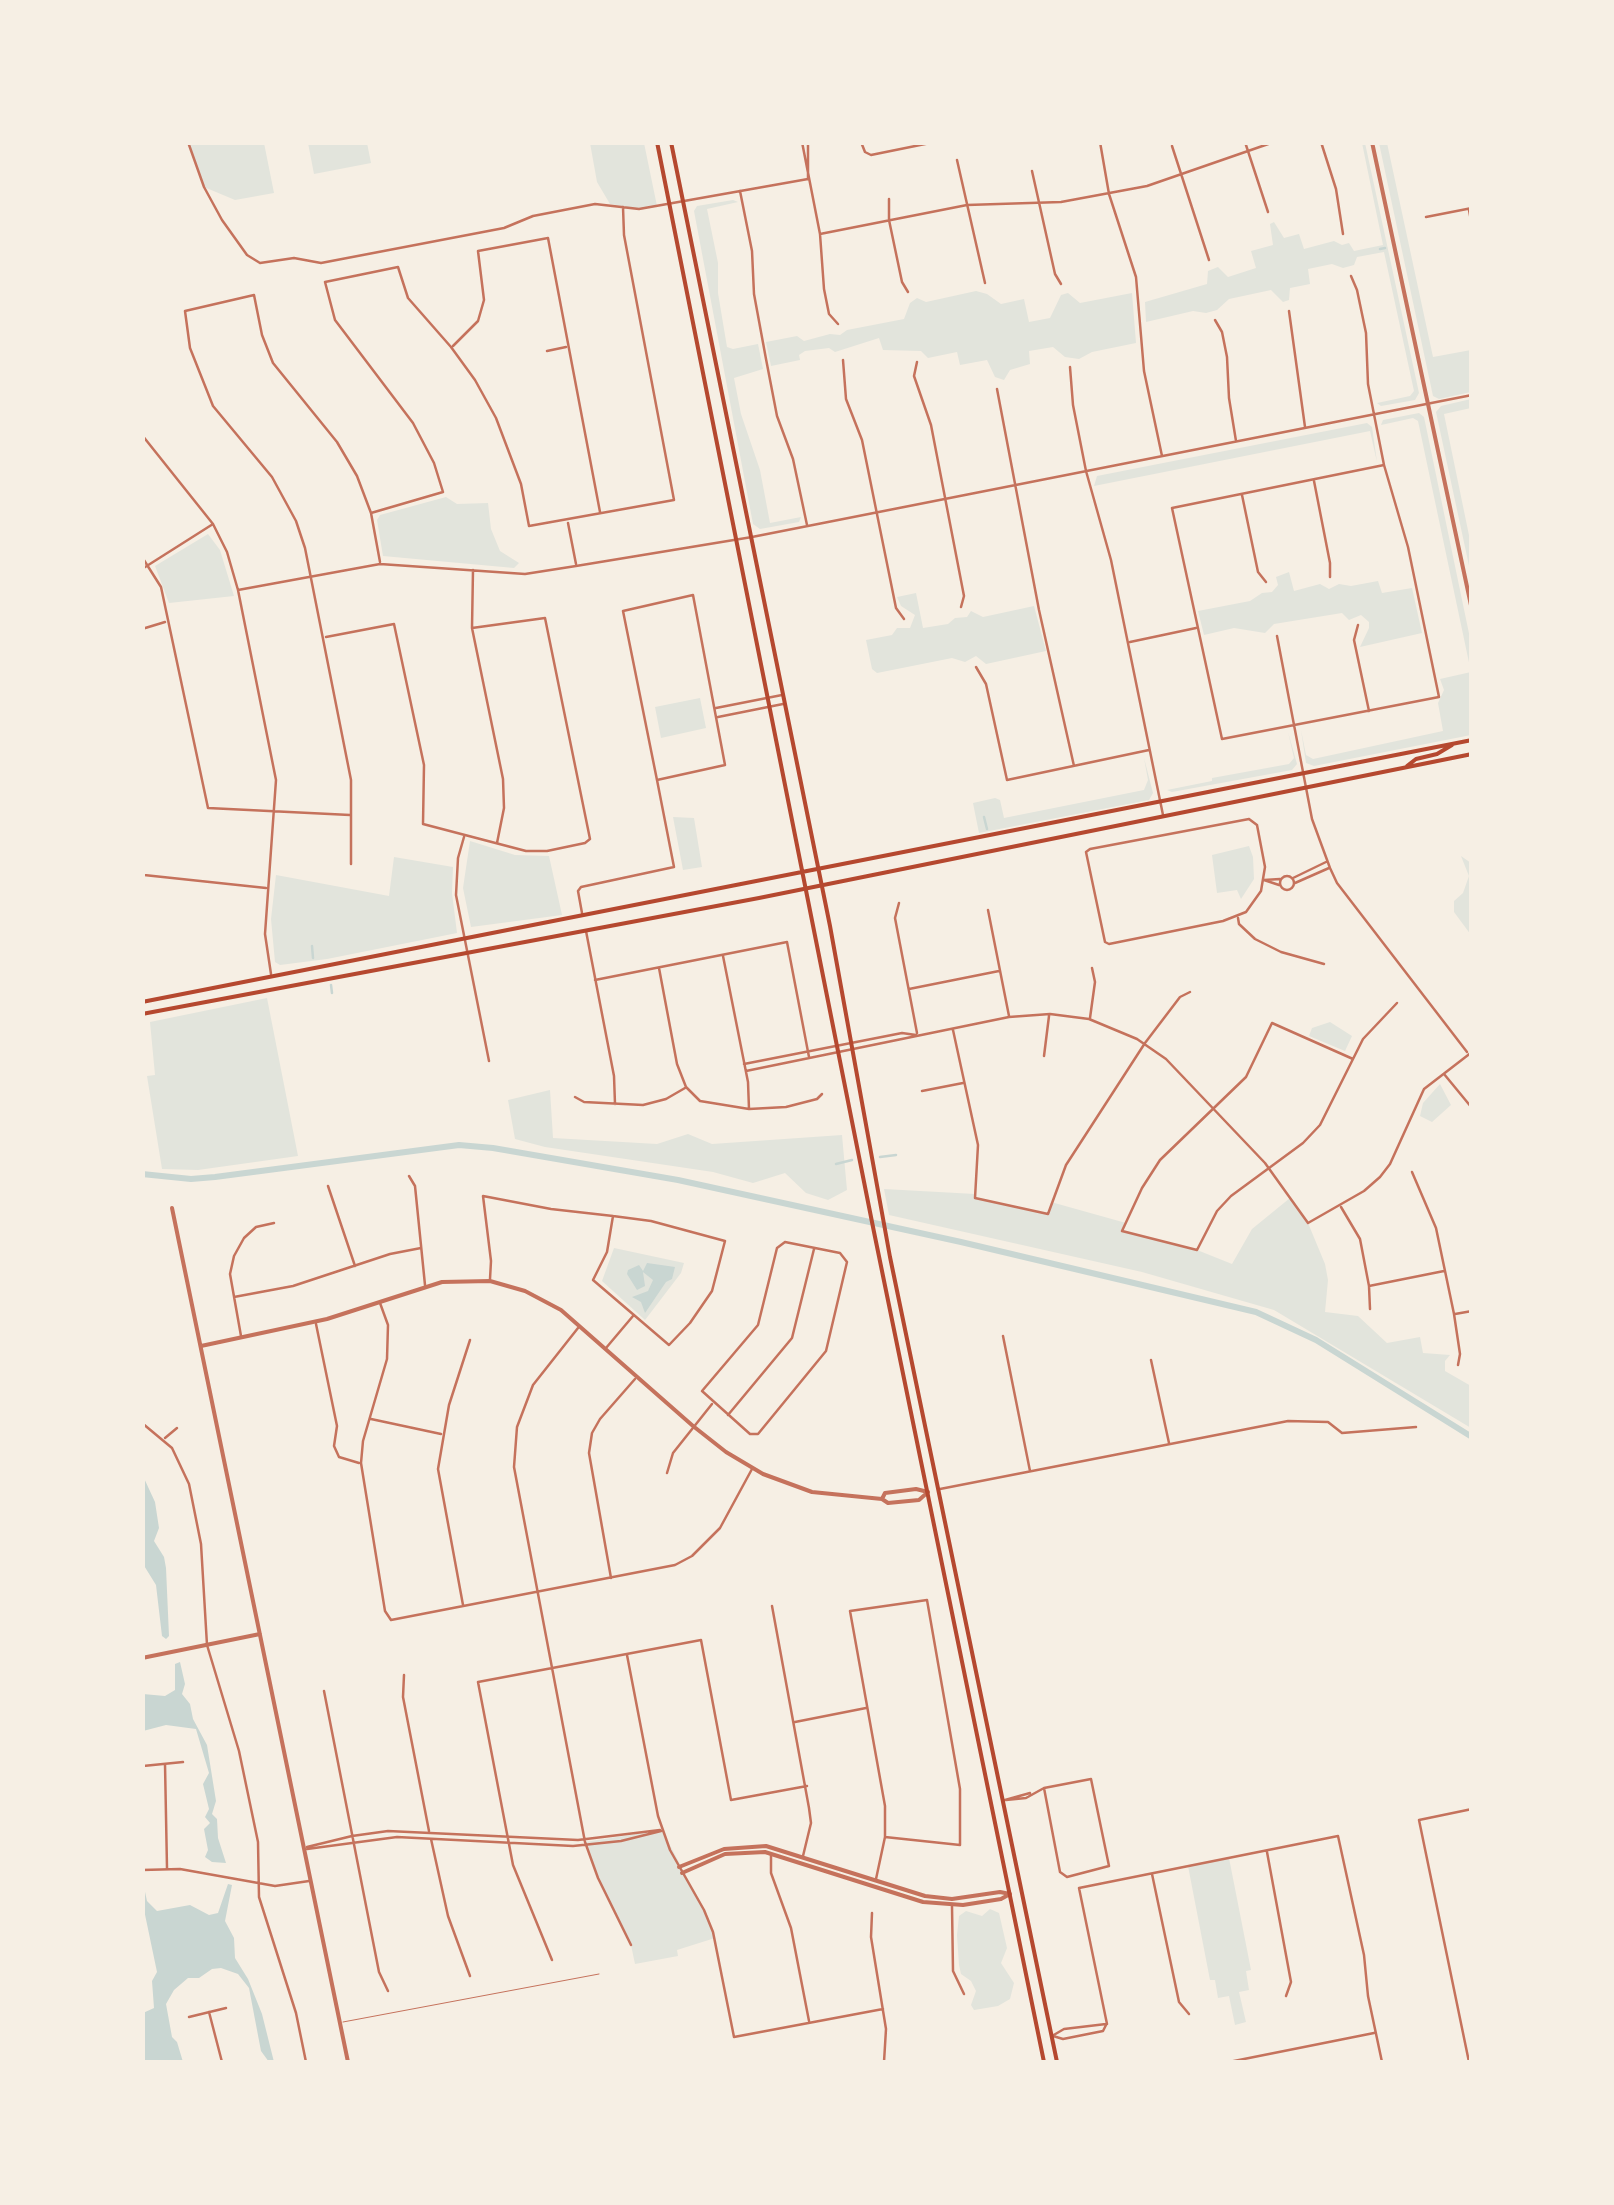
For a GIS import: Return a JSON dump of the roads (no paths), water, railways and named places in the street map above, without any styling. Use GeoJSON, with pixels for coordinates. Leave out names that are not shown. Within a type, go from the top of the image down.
{"type":"FeatureCollection","features":[{"type":"Feature","properties":{"kind":"main road"},"geometry":{"type":"LineString","coordinates":[[657,142],[1044,2062]]}},
{"type":"Feature","properties":{"kind":"main road"},"geometry":{"type":"LineString","coordinates":[[671,142],[822,885],[886,1235],[1057,2062]]}},
{"type":"Feature","properties":{"kind":"main road"},"geometry":{"type":"LineString","coordinates":[[142,1002],[1472,740]]}},
{"type":"Feature","properties":{"kind":"main road"},"geometry":{"type":"LineString","coordinates":[[1407,767],[1412,760],[1436,754],[1456,743]]}},
{"type":"Feature","properties":{"kind":"main road"},"geometry":{"type":"LineString","coordinates":[[142,1014],[822,885],[1472,754]]}},
{"type":"Feature","properties":{"kind":"main road"},"geometry":{"type":"LineString","coordinates":[[272,976],[274,989]]}},
{"type":"Feature","properties":{"kind":"main road"},"geometry":{"type":"LineString","coordinates":[[928,1492],[938,1490]]}},
{"type":"Feature","properties":{"kind":"main road"},"geometry":{"type":"LineString","coordinates":[[968,1686],[980,1683]]}},
{"type":"Feature","properties":{"kind":"main road"},"geometry":{"type":"LineString","coordinates":[[992,1802],[1004,1800]]}},
{"type":"Feature","properties":{"kind":"main road"},"geometry":{"type":"LineString","coordinates":[[1010,1894],[1023,1892]]}},
{"type":"Feature","properties":{"kind":"street"},"geometry":{"type":"LineString","coordinates":[[188,142],[204,188],[222,220],[247,255],[260,263],[294,258],[322,263],[504,228],[533,216],[596,204],[639,209],[808,179]]}},
{"type":"Feature","properties":{"kind":"street"},"geometry":{"type":"LineString","coordinates":[[802,142],[820,234],[824,289],[829,314],[838,324]]}},
{"type":"Feature","properties":{"kind":"street"},"geometry":{"type":"LineString","coordinates":[[808,142],[808,179]]}},
{"type":"Feature","properties":{"kind":"street"},"geometry":{"type":"LineString","coordinates":[[861,142],[865,152],[872,155],[935,142]]}},
{"type":"Feature","properties":{"kind":"street"},"geometry":{"type":"LineString","coordinates":[[1100,142],[1110,194],[1136,277],[1144,371],[1162,457]]}},
{"type":"Feature","properties":{"kind":"street"},"geometry":{"type":"LineString","coordinates":[[1244,142],[1268,212]]}},
{"type":"Feature","properties":{"kind":"street"},"geometry":{"type":"LineString","coordinates":[[820,234],[967,205],[1041,203],[1110,194],[1180,177],[1274,142]]}},
{"type":"Feature","properties":{"kind":"street"},"geometry":{"type":"LineString","coordinates":[[1321,142],[1336,188],[1343,234]]}},
{"type":"Feature","properties":{"kind":"street"},"geometry":{"type":"LineString","coordinates":[[1372,142],[1472,610]]}},
{"type":"Feature","properties":{"kind":"street"},"geometry":{"type":"LineString","coordinates":[[1172,146],[1209,260]]}},
{"type":"Feature","properties":{"kind":"street"},"geometry":{"type":"LineString","coordinates":[[957,160],[985,284]]}},
{"type":"Feature","properties":{"kind":"street"},"geometry":{"type":"LineString","coordinates":[[1032,171],[1055,274],[1061,284]]}},
{"type":"Feature","properties":{"kind":"street"},"geometry":{"type":"LineString","coordinates":[[740,192],[777,416],[794,459],[807,526]]}},
{"type":"Feature","properties":{"kind":"street"},"geometry":{"type":"LineString","coordinates":[[889,199],[889,220],[902,282],[908,292]]}},
{"type":"Feature","properties":{"kind":"street"},"geometry":{"type":"LineString","coordinates":[[371,513],[444,492],[414,423],[335,320],[325,282],[398,267],[408,298],[452,347],[475,380],[511,452],[529,526],[674,500],[624,235],[623,207]]}},
{"type":"Feature","properties":{"kind":"street"},"geometry":{"type":"LineString","coordinates":[[1426,217],[1470,208],[1472,226]]}},
{"type":"Feature","properties":{"kind":"street"},"geometry":{"type":"LineString","coordinates":[[452,347],[478,321],[484,300],[478,251],[548,238],[600,514]]}},
{"type":"Feature","properties":{"kind":"street"},"geometry":{"type":"LineString","coordinates":[[1351,276],[1366,333],[1374,415],[1384,465],[1408,547],[1439,697],[1222,740],[1172,508],[1384,465]]}},
{"type":"Feature","properties":{"kind":"street"},"geometry":{"type":"LineString","coordinates":[[351,864],[351,780],[311,575],[296,521],[283,496],[213,406],[190,348],[184,311],[254,295],[272,363],[337,442],[357,476],[371,513],[380,564]]}},
{"type":"Feature","properties":{"kind":"street"},"geometry":{"type":"LineString","coordinates":[[1290,311],[1306,429]]}},
{"type":"Feature","properties":{"kind":"street"},"geometry":{"type":"LineString","coordinates":[[1215,320],[1222,332],[1227,358],[1228,398],[1236,442]]}},
{"type":"Feature","properties":{"kind":"street"},"geometry":{"type":"LineString","coordinates":[[548,351],[568,347]]}},
{"type":"Feature","properties":{"kind":"street"},"geometry":{"type":"LineString","coordinates":[[842,360],[846,398],[862,440],[896,608],[904,619]]}},
{"type":"Feature","properties":{"kind":"street"},"geometry":{"type":"LineString","coordinates":[[917,362],[914,376],[931,425],[946,499],[964,596],[961,608]]}},
{"type":"Feature","properties":{"kind":"street"},"geometry":{"type":"LineString","coordinates":[[1070,367],[1086,471],[1129,643],[1163,816]]}},
{"type":"Feature","properties":{"kind":"street"},"geometry":{"type":"LineString","coordinates":[[997,389],[1074,766]]}},
{"type":"Feature","properties":{"kind":"street"},"geometry":{"type":"LineString","coordinates":[[238,590],[380,564],[525,574],[576,566],[752,538],[1472,395]]}},
{"type":"Feature","properties":{"kind":"street"},"geometry":{"type":"LineString","coordinates":[[142,435],[213,524],[227,552],[238,590],[276,780],[265,934],[272,976]]}},
{"type":"Feature","properties":{"kind":"street"},"geometry":{"type":"LineString","coordinates":[[1314,479],[1330,576]]}},
{"type":"Feature","properties":{"kind":"street"},"geometry":{"type":"LineString","coordinates":[[1242,493],[1258,572],[1266,582]]}},
{"type":"Feature","properties":{"kind":"street"},"geometry":{"type":"LineString","coordinates":[[568,520],[576,566]]}},
{"type":"Feature","properties":{"kind":"street"},"geometry":{"type":"LineString","coordinates":[[142,569],[213,524]]}},
{"type":"Feature","properties":{"kind":"street"},"geometry":{"type":"LineString","coordinates":[[142,557],[161,587],[208,808],[351,815]]}},
{"type":"Feature","properties":{"kind":"street"},"geometry":{"type":"LineString","coordinates":[[473,570],[472,628],[503,779],[504,808],[496,844]]}},
{"type":"Feature","properties":{"kind":"street"},"geometry":{"type":"LineString","coordinates":[[583,916],[578,890],[589,884],[674,867],[656,780],[623,610],[693,596],[725,766],[656,780]]}},
{"type":"Feature","properties":{"kind":"street"},"geometry":{"type":"LineString","coordinates":[[323,637],[394,624],[424,766],[423,824],[526,851],[547,851],[590,840],[545,618],[472,628]]}},
{"type":"Feature","properties":{"kind":"street"},"geometry":{"type":"LineString","coordinates":[[142,629],[168,622]]}},
{"type":"Feature","properties":{"kind":"street"},"geometry":{"type":"LineString","coordinates":[[1358,626],[1354,640],[1368,710]]}},
{"type":"Feature","properties":{"kind":"street"},"geometry":{"type":"LineString","coordinates":[[1129,643],[1198,628]]}},
{"type":"Feature","properties":{"kind":"street"},"geometry":{"type":"LineString","coordinates":[[746,1071],[1009,1018],[1050,1014],[1089,1019],[1145,1043],[1166,1059],[1268,1167],[1308,1223],[1364,1192],[1390,1164],[1424,1090],[1470,1053],[1330,868],[1312,818],[1277,636]]}},
{"type":"Feature","properties":{"kind":"street"},"geometry":{"type":"LineString","coordinates":[[976,667],[986,684],[1006,780],[1150,750]]}},
{"type":"Feature","properties":{"kind":"street"},"geometry":{"type":"LineString","coordinates":[[714,708],[782,695]]}},
{"type":"Feature","properties":{"kind":"street"},"geometry":{"type":"LineString","coordinates":[[743,703],[744,712]]}},
{"type":"Feature","properties":{"kind":"street"},"geometry":{"type":"LineString","coordinates":[[716,718],[784,704]]}},
{"type":"Feature","properties":{"kind":"street"},"geometry":{"type":"LineString","coordinates":[[734,705],[735,714]]}},
{"type":"Feature","properties":{"kind":"street"},"geometry":{"type":"LineString","coordinates":[[1254,820],[1263,852],[1264,880],[1253,905],[1238,916],[1124,942],[1105,942],[1086,852],[1132,840],[1254,820]]}},
{"type":"Feature","properties":{"kind":"street"},"geometry":{"type":"LineString","coordinates":[[464,836],[456,887],[489,1061]]}},
{"type":"Feature","properties":{"kind":"street"},"geometry":{"type":"LineString","coordinates":[[1281,882],[1286,890],[1327,861]]}},
{"type":"Feature","properties":{"kind":"street"},"geometry":{"type":"LineString","coordinates":[[1294,881],[1330,868]]}},
{"type":"Feature","properties":{"kind":"street"},"geometry":{"type":"LineString","coordinates":[[142,869],[144,875],[267,888]]}},
{"type":"Feature","properties":{"kind":"street"},"geometry":{"type":"LineString","coordinates":[[1264,880],[1281,882],[1288,876],[1294,881]]}},
{"type":"Feature","properties":{"kind":"street"},"geometry":{"type":"LineString","coordinates":[[899,903],[895,918],[918,1035]]}},
{"type":"Feature","properties":{"kind":"street"},"geometry":{"type":"LineString","coordinates":[[988,910],[1009,1018]]}},
{"type":"Feature","properties":{"kind":"street"},"geometry":{"type":"LineString","coordinates":[[1238,916],[1239,924],[1255,939],[1282,952],[1324,964]]}},
{"type":"Feature","properties":{"kind":"street"},"geometry":{"type":"LineString","coordinates":[[586,929],[614,1076],[615,1104]]}},
{"type":"Feature","properties":{"kind":"street"},"geometry":{"type":"LineString","coordinates":[[596,980],[787,942],[809,1058]]}},
{"type":"Feature","properties":{"kind":"street"},"geometry":{"type":"LineString","coordinates":[[722,954],[746,1071],[749,1109]]}},
{"type":"Feature","properties":{"kind":"street"},"geometry":{"type":"LineString","coordinates":[[659,967],[677,1064],[686,1087],[700,1100],[749,1109],[786,1107],[817,1099],[822,1094]]}},
{"type":"Feature","properties":{"kind":"street"},"geometry":{"type":"LineString","coordinates":[[1089,1019],[1095,982],[1092,968]]}},
{"type":"Feature","properties":{"kind":"street"},"geometry":{"type":"LineString","coordinates":[[909,989],[1000,970]]}},
{"type":"Feature","properties":{"kind":"street"},"geometry":{"type":"LineString","coordinates":[[953,1028],[978,1146],[975,1198],[1048,1214],[1066,1165],[1145,1043],[1180,997],[1190,992]]}},
{"type":"Feature","properties":{"kind":"street"},"geometry":{"type":"LineString","coordinates":[[1353,1058],[1272,1024],[1246,1076],[1160,1160],[1122,1231],[1197,1250],[1217,1211],[1320,1125],[1363,1038],[1397,1002]]}},
{"type":"Feature","properties":{"kind":"street"},"geometry":{"type":"LineString","coordinates":[[1044,1056],[1050,1014]]}},
{"type":"Feature","properties":{"kind":"street"},"geometry":{"type":"LineString","coordinates":[[744,1064],[902,1033],[918,1035]]}},
{"type":"Feature","properties":{"kind":"street"},"geometry":{"type":"LineString","coordinates":[[1444,1074],[1472,1108]]}},
{"type":"Feature","properties":{"kind":"street"},"geometry":{"type":"LineString","coordinates":[[922,1091],[965,1082]]}},
{"type":"Feature","properties":{"kind":"street"},"geometry":{"type":"LineString","coordinates":[[575,1097],[584,1102],[642,1105],[686,1087]]}},
{"type":"Feature","properties":{"kind":"street"},"geometry":{"type":"LineString","coordinates":[[1412,1172],[1436,1228],[1454,1314],[1458,1365]]}},
{"type":"Feature","properties":{"kind":"street"},"geometry":{"type":"LineString","coordinates":[[408,1176],[416,1186],[425,1286]]}},
{"type":"Feature","properties":{"kind":"street"},"geometry":{"type":"LineString","coordinates":[[328,1186],[355,1268]]}},
{"type":"Feature","properties":{"kind":"street"},"geometry":{"type":"LineString","coordinates":[[490,1281],[482,1196],[651,1221],[726,1241],[712,1291],[669,1345],[593,1280],[607,1252],[613,1216]]}},
{"type":"Feature","properties":{"kind":"street"},"geometry":{"type":"LineString","coordinates":[[1340,1206],[1360,1239],[1370,1310]]}},
{"type":"Feature","properties":{"kind":"street"},"geometry":{"type":"LineString","coordinates":[[172,1208],[348,2062]]}},
{"type":"Feature","properties":{"kind":"street"},"geometry":{"type":"LineString","coordinates":[[241,1338],[230,1274],[234,1256],[256,1227],[274,1222]]}},
{"type":"Feature","properties":{"kind":"street"},"geometry":{"type":"LineString","coordinates":[[780,1244],[814,1248],[845,1256],[847,1262],[826,1350],[755,1435],[702,1392],[758,1325],[780,1244]]}},
{"type":"Feature","properties":{"kind":"street"},"geometry":{"type":"LineString","coordinates":[[234,1297],[293,1286],[390,1254],[421,1248]]}},
{"type":"Feature","properties":{"kind":"street"},"geometry":{"type":"LineString","coordinates":[[727,1416],[792,1338],[814,1248]]}},
{"type":"Feature","properties":{"kind":"street"},"geometry":{"type":"LineString","coordinates":[[1369,1286],[1445,1271]]}},
{"type":"Feature","properties":{"kind":"street"},"geometry":{"type":"LineString","coordinates":[[201,1346],[316,1321],[425,1286],[450,1281],[490,1281],[537,1296],[580,1326],[694,1426],[752,1469],[812,1492],[882,1499],[888,1504],[920,1500],[928,1492]]}},
{"type":"Feature","properties":{"kind":"street"},"geometry":{"type":"LineString","coordinates":[[380,1302],[388,1325],[389,1346],[360,1464],[385,1611],[391,1620],[675,1565],[692,1556],[720,1528],[752,1469]]}},
{"type":"Feature","properties":{"kind":"street"},"geometry":{"type":"LineString","coordinates":[[1454,1314],[1472,1310]]}},
{"type":"Feature","properties":{"kind":"street"},"geometry":{"type":"LineString","coordinates":[[606,1348],[634,1315]]}},
{"type":"Feature","properties":{"kind":"street"},"geometry":{"type":"LineString","coordinates":[[316,1321],[337,1426],[334,1446],[339,1456],[360,1464]]}},
{"type":"Feature","properties":{"kind":"street"},"geometry":{"type":"LineString","coordinates":[[580,1326],[533,1385],[517,1427],[514,1467],[586,1843],[598,1878],[632,1945]]}},
{"type":"Feature","properties":{"kind":"street"},"geometry":{"type":"LineString","coordinates":[[1003,1336],[1030,1472]]}},
{"type":"Feature","properties":{"kind":"street"},"geometry":{"type":"LineString","coordinates":[[464,1606],[438,1468],[442,1434],[470,1340]]}},
{"type":"Feature","properties":{"kind":"street"},"geometry":{"type":"LineString","coordinates":[[1151,1360],[1170,1445]]}},
{"type":"Feature","properties":{"kind":"street"},"geometry":{"type":"LineString","coordinates":[[612,1580],[588,1452],[600,1419],[638,1376]]}},
{"type":"Feature","properties":{"kind":"street"},"geometry":{"type":"LineString","coordinates":[[667,1473],[673,1453],[712,1403]]}},
{"type":"Feature","properties":{"kind":"street"},"geometry":{"type":"LineString","coordinates":[[369,1419],[442,1434]]}},
{"type":"Feature","properties":{"kind":"street"},"geometry":{"type":"LineString","coordinates":[[938,1490],[1288,1421],[1328,1422],[1342,1433],[1416,1427]]}},
{"type":"Feature","properties":{"kind":"street"},"geometry":{"type":"LineString","coordinates":[[142,1423],[164,1439],[183,1467],[192,1498],[202,1544],[207,1645],[258,1842],[262,1910],[286,1978],[306,2062]]}},
{"type":"Feature","properties":{"kind":"street"},"geometry":{"type":"LineString","coordinates":[[164,1439],[176,1428]]}},
{"type":"Feature","properties":{"kind":"street"},"geometry":{"type":"LineString","coordinates":[[882,1499],[885,1493],[916,1489],[928,1492]]}},
{"type":"Feature","properties":{"kind":"street"},"geometry":{"type":"LineString","coordinates":[[875,1883],[885,1837],[885,1806],[850,1611],[927,1600],[960,1789],[960,1846],[885,1837]]}},
{"type":"Feature","properties":{"kind":"street"},"geometry":{"type":"LineString","coordinates":[[772,1606],[811,1823],[802,1859]]}},
{"type":"Feature","properties":{"kind":"street"},"geometry":{"type":"LineString","coordinates":[[142,1658],[260,1634]]}},
{"type":"Feature","properties":{"kind":"street"},"geometry":{"type":"LineString","coordinates":[[552,1960],[518,1882],[478,1682],[701,1640],[731,1800],[806,1786]]}},
{"type":"Feature","properties":{"kind":"street"},"geometry":{"type":"LineString","coordinates":[[627,1655],[662,1830],[713,1932],[734,2037],[883,2009]]}},
{"type":"Feature","properties":{"kind":"street"},"geometry":{"type":"LineString","coordinates":[[404,1675],[403,1697],[430,1838],[448,1916],[470,1976]]}},
{"type":"Feature","properties":{"kind":"street"},"geometry":{"type":"LineString","coordinates":[[324,1690],[379,1972],[388,1991]]}},
{"type":"Feature","properties":{"kind":"street"},"geometry":{"type":"LineString","coordinates":[[794,1722],[868,1708]]}},
{"type":"Feature","properties":{"kind":"street"},"geometry":{"type":"LineString","coordinates":[[143,1766],[183,1762]]}},
{"type":"Feature","properties":{"kind":"street"},"geometry":{"type":"LineString","coordinates":[[165,1764],[167,1869]]}},
{"type":"Feature","properties":{"kind":"street"},"geometry":{"type":"LineString","coordinates":[[1004,1800],[1026,1798],[1044,1788],[1091,1779],[1109,1866],[1073,1876],[1062,1875],[1044,1788]]}},
{"type":"Feature","properties":{"kind":"street"},"geometry":{"type":"LineString","coordinates":[[1469,2062],[1419,1820],[1472,1808]]}},
{"type":"Feature","properties":{"kind":"street"},"geometry":{"type":"LineString","coordinates":[[304,1848],[315,1850],[397,1837],[586,1843],[662,1830]]}},
{"type":"Feature","properties":{"kind":"street"},"geometry":{"type":"LineString","coordinates":[[304,1848],[388,1832],[586,1843]]}},
{"type":"Feature","properties":{"kind":"street"},"geometry":{"type":"LineString","coordinates":[[1052,2036],[1063,2039],[1102,2031],[1107,2024],[1079,1888],[1338,1836],[1382,2062]]}},
{"type":"Feature","properties":{"kind":"street"},"geometry":{"type":"LineString","coordinates":[[681,1870],[725,1854],[771,1850],[923,1902],[988,1902],[1010,1894]]}},
{"type":"Feature","properties":{"kind":"street"},"geometry":{"type":"LineString","coordinates":[[771,1850],[772,1873],[791,1928],[810,2022]]}},
{"type":"Feature","properties":{"kind":"street"},"geometry":{"type":"LineString","coordinates":[[1266,1850],[1291,1982],[1286,1996]]}},
{"type":"Feature","properties":{"kind":"street"},"geometry":{"type":"LineString","coordinates":[[142,1870],[202,1872],[275,1886],[311,1881]]}},
{"type":"Feature","properties":{"kind":"street"},"geometry":{"type":"LineString","coordinates":[[1152,1873],[1178,2002],[1188,2014]]}},
{"type":"Feature","properties":{"kind":"street"},"geometry":{"type":"LineString","coordinates":[[952,1902],[954,1972],[964,1994]]}},
{"type":"Feature","properties":{"kind":"street"},"geometry":{"type":"LineString","coordinates":[[872,1913],[871,1936],[886,2041],[884,2062]]}},
{"type":"Feature","properties":{"kind":"street"},"geometry":{"type":"LineString","coordinates":[[189,2017],[226,2008]]}},
{"type":"Feature","properties":{"kind":"street"},"geometry":{"type":"LineString","coordinates":[[209,2012],[222,2062]]}},
{"type":"Feature","properties":{"kind":"street"},"geometry":{"type":"LineString","coordinates":[[1052,2036],[1100,2022],[1107,2024]]}},
{"type":"Feature","properties":{"kind":"street"},"geometry":{"type":"LineString","coordinates":[[1229,2062],[1375,2032]]}},
{"type":"Feature","properties":{"kind":"lane"},"geometry":{"type":"LineString","coordinates":[[340,2023],[599,1974]]}},
{"type":"Feature","properties":{"kind":"waterway"},"geometry":{"type":"LineString","coordinates":[[1380,249],[1385,248]]}},
{"type":"Feature","properties":{"kind":"waterway"},"geometry":{"type":"LineString","coordinates":[[984,817],[987,829]]}},
{"type":"Feature","properties":{"kind":"waterway"},"geometry":{"type":"LineString","coordinates":[[312,946],[313,958]]}},
{"type":"Feature","properties":{"kind":"waterway"},"geometry":{"type":"LineString","coordinates":[[331,985],[332,993]]}},
{"type":"Feature","properties":{"kind":"waterway"},"geometry":{"type":"LineString","coordinates":[[142,1174],[215,1177],[459,1145],[678,1180],[1256,1312],[1316,1340],[1472,1437]]}},
{"type":"Feature","properties":{"kind":"waterway"},"geometry":{"type":"LineString","coordinates":[[880,1157],[896,1155]]}},
{"type":"Feature","properties":{"kind":"waterway"},"geometry":{"type":"LineString","coordinates":[[836,1164],[852,1160]]}}]}
